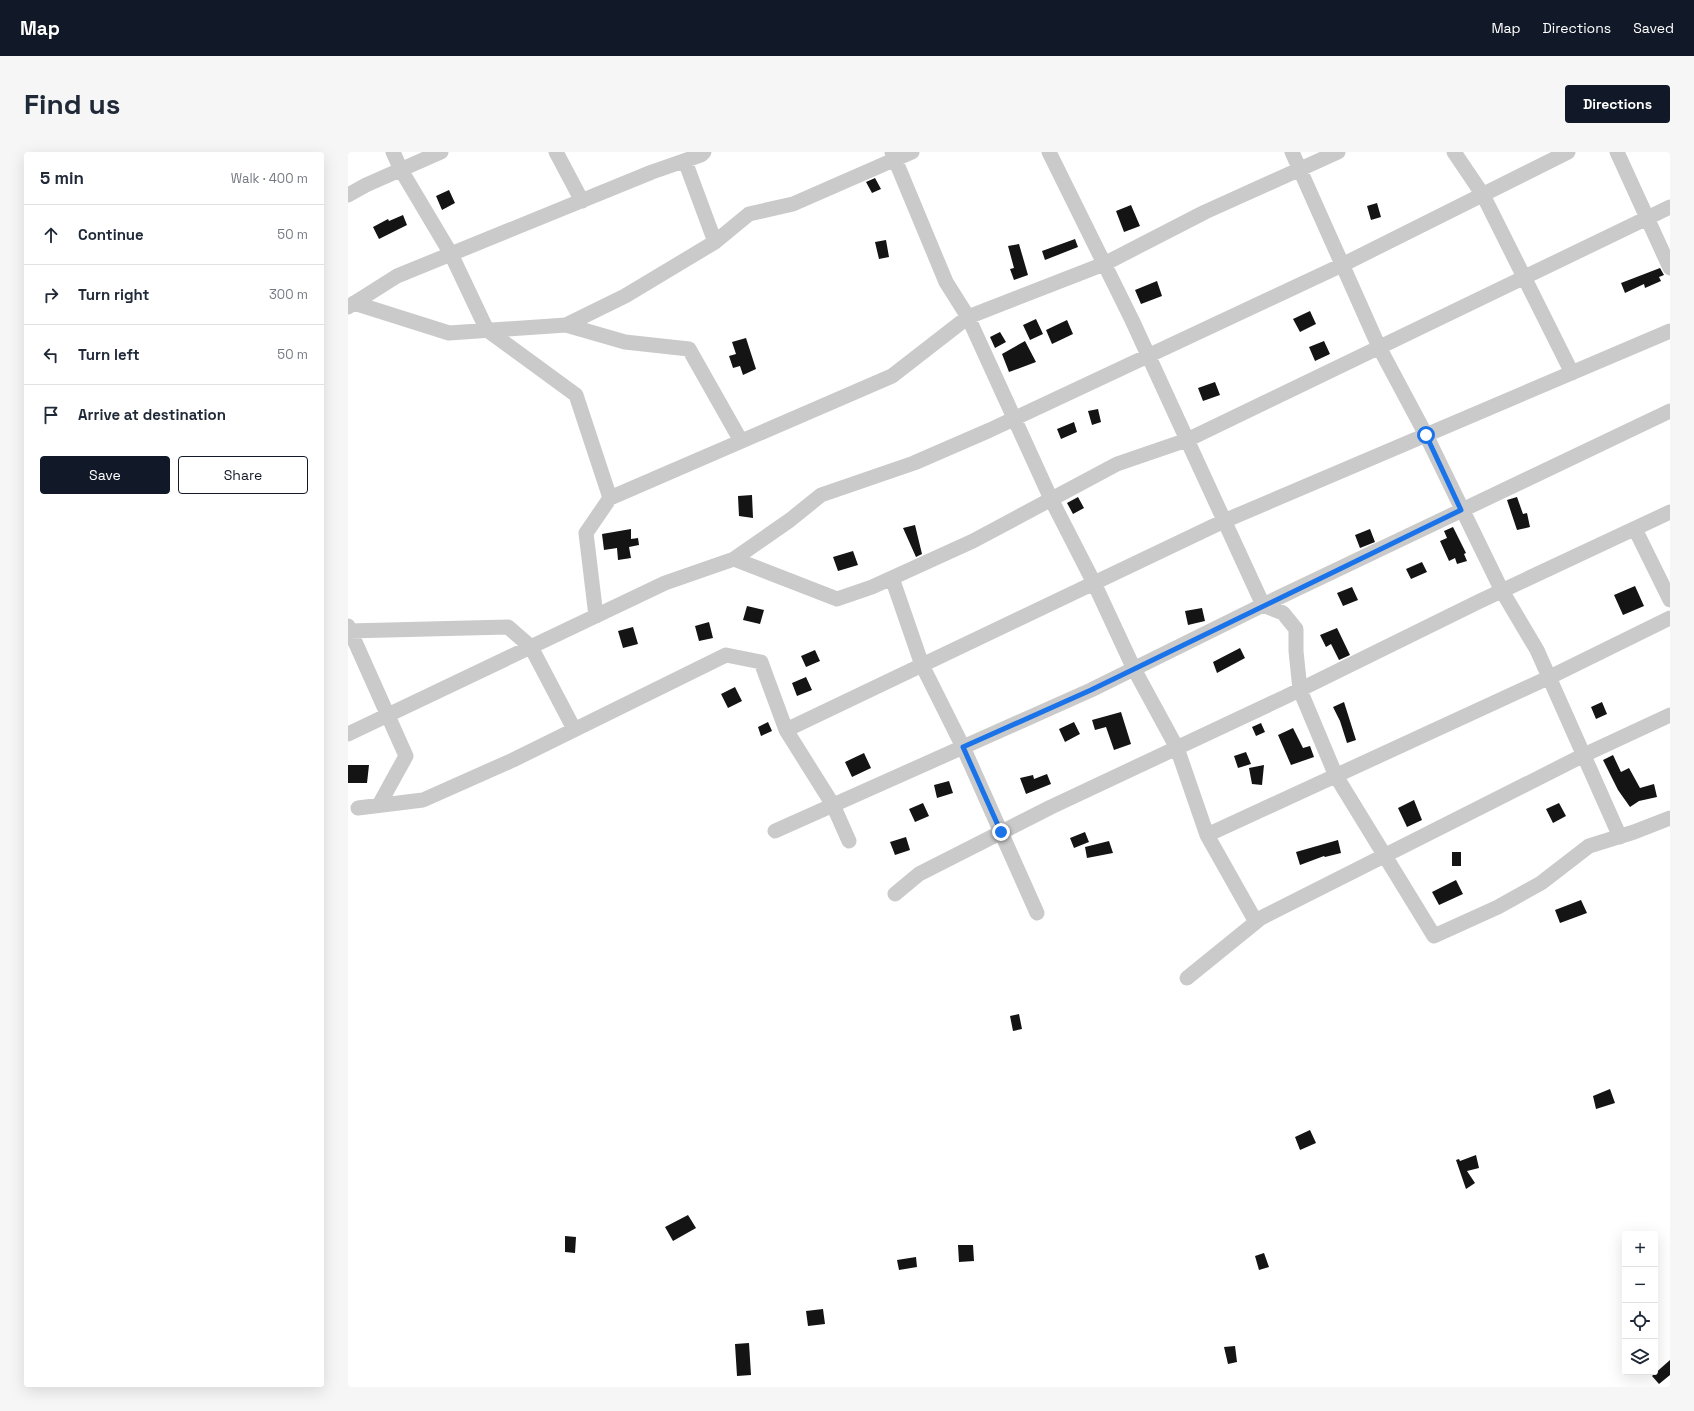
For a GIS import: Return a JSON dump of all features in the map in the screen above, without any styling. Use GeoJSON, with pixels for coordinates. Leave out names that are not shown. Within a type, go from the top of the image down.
{"type":"FeatureCollection","features":[{"type":"Feature","properties":{"kind":"street"},"geometry":{"type":"LineString","coordinates":[[393,152],[401,170],[451,254],[487,330],[576,395],[610,498]]}},
{"type":"Feature","properties":{"kind":"street"},"geometry":{"type":"LineString","coordinates":[[348,195],[366,185],[442,152]]}},
{"type":"Feature","properties":{"kind":"street"},"geometry":{"type":"LineString","coordinates":[[556,152],[582,201]]}},
{"type":"Feature","properties":{"kind":"street"},"geometry":{"type":"LineString","coordinates":[[351,305],[397,276],[652,172],[701,155],[704,152]]}},
{"type":"Feature","properties":{"kind":"street"},"geometry":{"type":"LineString","coordinates":[[566,325],[625,296],[715,242],[748,214],[793,204],[894,156],[912,152]]}},
{"type":"Feature","properties":{"kind":"street"},"geometry":{"type":"LineString","coordinates":[[1049,152],[1148,355],[1263,605],[1283,613],[1296,630],[1296,651],[1300,690],[1336,776],[1434,936],[1498,907],[1541,883],[1588,846],[1620,837],[1670,818]]}},
{"type":"Feature","properties":{"kind":"street"},"geometry":{"type":"LineString","coordinates":[[1292,152],[1379,347],[1426,435],[1461,510],[1502,591],[1537,650],[1620,837]]}},
{"type":"Feature","properties":{"kind":"street"},"geometry":{"type":"LineString","coordinates":[[596,616],[586,533],[610,498],[892,376],[968,317],[1104,264],[1205,212],[1338,152]]}},
{"type":"Feature","properties":{"kind":"street"},"geometry":{"type":"LineString","coordinates":[[1454,152],[1483,195],[1572,373]]}},
{"type":"Feature","properties":{"kind":"street"},"geometry":{"type":"LineString","coordinates":[[348,734],[665,582],[734,559],[790,520],[821,495],[914,463],[1015,418],[1342,265],[1568,152]]}},
{"type":"Feature","properties":{"kind":"street"},"geometry":{"type":"LineString","coordinates":[[1617,152],[1670,268]]}},
{"type":"Feature","properties":{"kind":"street"},"geometry":{"type":"LineString","coordinates":[[894,156],[946,282],[968,317],[1051,499],[1094,583],[1134,669],[1177,748],[1207,835],[1256,922]]}},
{"type":"Feature","properties":{"kind":"street"},"geometry":{"type":"LineString","coordinates":[[685,161],[715,242]]}},
{"type":"Feature","properties":{"kind":"street"},"geometry":{"type":"LineString","coordinates":[[734,559],[837,599],[872,587],[973,541],[1117,464],[1187,440],[1670,207]]}},
{"type":"Feature","properties":{"kind":"street"},"geometry":{"type":"LineString","coordinates":[[351,305],[449,333],[566,325],[625,342],[689,349],[741,441]]}},
{"type":"Feature","properties":{"kind":"street"},"geometry":{"type":"LineString","coordinates":[[786,730],[1224,521],[1670,331]]}},
{"type":"Feature","properties":{"kind":"street"},"geometry":{"type":"LineString","coordinates":[[775,831],[1091,690],[1263,605],[1670,411]]}},
{"type":"Feature","properties":{"kind":"street"},"geometry":{"type":"LineString","coordinates":[[895,894],[919,874],[1051,807],[1300,690],[1502,591],[1670,512]]}},
{"type":"Feature","properties":{"kind":"street"},"geometry":{"type":"LineString","coordinates":[[1635,529],[1670,600]]}},
{"type":"Feature","properties":{"kind":"street"},"geometry":{"type":"LineString","coordinates":[[892,578],[922,665],[963,747],[1037,913]]}},
{"type":"Feature","properties":{"kind":"street"},"geometry":{"type":"LineString","coordinates":[[1207,835],[1550,678],[1670,618]]}},
{"type":"Feature","properties":{"kind":"street"},"geometry":{"type":"LineString","coordinates":[[379,805],[406,756],[349,629],[508,627],[531,647],[574,729]]}},
{"type":"Feature","properties":{"kind":"street"},"geometry":{"type":"LineString","coordinates":[[358,808],[423,800],[513,760],[726,655],[761,662],[786,730],[833,805],[849,841]]}},
{"type":"Feature","properties":{"kind":"street"},"geometry":{"type":"LineString","coordinates":[[1187,978],[1261,918],[1584,755],[1670,715]]}},
{"type":"Feature","properties":{"kind":"building"},"geometry":{"type":"Polygon","coordinates":[[[875,178],[881,189],[872,193],[866,182],[875,178]]]}},
{"type":"Feature","properties":{"kind":"building"},"geometry":{"type":"Polygon","coordinates":[[[449,190],[455,203],[442,210],[436,196],[449,190]]]}},
{"type":"Feature","properties":{"kind":"building"},"geometry":{"type":"Polygon","coordinates":[[[1377,203],[1381,217],[1371,220],[1367,206],[1377,203]]]}},
{"type":"Feature","properties":{"kind":"building"},"geometry":{"type":"Polygon","coordinates":[[[1131,205],[1140,226],[1124,232],[1116,211],[1131,205]]]}},
{"type":"Feature","properties":{"kind":"building"},"geometry":{"type":"Polygon","coordinates":[[[403,215],[407,225],[379,239],[373,227],[388,219],[389,221],[403,215]]]}},
{"type":"Feature","properties":{"kind":"building"},"geometry":{"type":"Polygon","coordinates":[[[1075,239],[1078,247],[1045,260],[1042,251],[1075,239]]]}},
{"type":"Feature","properties":{"kind":"building"},"geometry":{"type":"Polygon","coordinates":[[[886,240],[889,257],[879,259],[875,242],[886,240]]]}},
{"type":"Feature","properties":{"kind":"building"},"geometry":{"type":"Polygon","coordinates":[[[1019,244],[1028,275],[1014,280],[1010,269],[1014,268],[1008,246],[1019,244]]]}},
{"type":"Feature","properties":{"kind":"building"},"geometry":{"type":"Polygon","coordinates":[[[1660,268],[1664,275],[1659,277],[1661,281],[1645,288],[1644,284],[1625,293],[1621,283],[1660,268]]]}},
{"type":"Feature","properties":{"kind":"building"},"geometry":{"type":"Polygon","coordinates":[[[1157,281],[1162,296],[1141,304],[1135,290],[1157,281]]]}},
{"type":"Feature","properties":{"kind":"building"},"geometry":{"type":"Polygon","coordinates":[[[1310,311],[1316,324],[1300,332],[1293,319],[1310,311]]]}},
{"type":"Feature","properties":{"kind":"building"},"geometry":{"type":"Polygon","coordinates":[[[1036,319],[1043,334],[1030,340],[1023,325],[1036,319]]]}},
{"type":"Feature","properties":{"kind":"building"},"geometry":{"type":"Polygon","coordinates":[[[1067,320],[1073,334],[1052,344],[1046,330],[1067,320]]]}},
{"type":"Feature","properties":{"kind":"building"},"geometry":{"type":"Polygon","coordinates":[[[1000,332],[1006,342],[995,348],[990,337],[1000,332]]]}},
{"type":"Feature","properties":{"kind":"building"},"geometry":{"type":"Polygon","coordinates":[[[746,338],[756,369],[743,375],[740,366],[733,368],[729,356],[736,354],[732,342],[746,338]]]}},
{"type":"Feature","properties":{"kind":"building"},"geometry":{"type":"Polygon","coordinates":[[[1025,341],[1036,362],[1009,372],[1002,354],[1025,341]]]}},
{"type":"Feature","properties":{"kind":"building"},"geometry":{"type":"Polygon","coordinates":[[[1324,341],[1330,354],[1315,361],[1309,347],[1324,341]]]}},
{"type":"Feature","properties":{"kind":"building"},"geometry":{"type":"Polygon","coordinates":[[[1215,382],[1220,395],[1203,401],[1198,388],[1215,382]]]}},
{"type":"Feature","properties":{"kind":"building"},"geometry":{"type":"Polygon","coordinates":[[[1098,409],[1101,422],[1092,425],[1088,411],[1098,409]]]}},
{"type":"Feature","properties":{"kind":"building"},"geometry":{"type":"Polygon","coordinates":[[[1074,422],[1077,432],[1061,439],[1057,429],[1074,422]]]}},
{"type":"Feature","properties":{"kind":"building"},"geometry":{"type":"Polygon","coordinates":[[[752,495],[753,518],[739,516],[738,496],[752,495]]]}},
{"type":"Feature","properties":{"kind":"building"},"geometry":{"type":"Polygon","coordinates":[[[1078,497],[1084,508],[1073,514],[1067,503],[1078,497]]]}},
{"type":"Feature","properties":{"kind":"building"},"geometry":{"type":"Polygon","coordinates":[[[1517,497],[1523,514],[1527,513],[1530,527],[1517,530],[1507,500],[1517,497]]]}},
{"type":"Feature","properties":{"kind":"building"},"geometry":{"type":"Polygon","coordinates":[[[915,525],[922,554],[916,557],[903,528],[915,525]]]}},
{"type":"Feature","properties":{"kind":"building"},"geometry":{"type":"Polygon","coordinates":[[[1453,527],[1466,553],[1464,554],[1467,561],[1457,564],[1455,558],[1449,561],[1440,541],[1447,538],[1444,531],[1453,527]]]}},
{"type":"Feature","properties":{"kind":"building"},"geometry":{"type":"Polygon","coordinates":[[[631,529],[631,539],[638,538],[639,545],[629,547],[631,558],[618,560],[617,548],[604,550],[602,534],[631,529]]]}},
{"type":"Feature","properties":{"kind":"building"},"geometry":{"type":"Polygon","coordinates":[[[1370,529],[1375,542],[1360,548],[1355,535],[1370,529]]]}},
{"type":"Feature","properties":{"kind":"building"},"geometry":{"type":"Polygon","coordinates":[[[853,551],[858,565],[838,571],[833,557],[853,551]]]}},
{"type":"Feature","properties":{"kind":"building"},"geometry":{"type":"Polygon","coordinates":[[[1422,562],[1427,572],[1411,579],[1406,569],[1422,562]]]}},
{"type":"Feature","properties":{"kind":"building"},"geometry":{"type":"Polygon","coordinates":[[[1635,586],[1644,606],[1623,615],[1614,595],[1635,586]]]}},
{"type":"Feature","properties":{"kind":"building"},"geometry":{"type":"Polygon","coordinates":[[[1352,587],[1358,600],[1343,606],[1337,593],[1352,587]]]}},
{"type":"Feature","properties":{"kind":"building"},"geometry":{"type":"Polygon","coordinates":[[[747,606],[764,610],[760,624],[743,620],[747,606]]]}},
{"type":"Feature","properties":{"kind":"building"},"geometry":{"type":"Polygon","coordinates":[[[1202,608],[1205,621],[1188,625],[1185,611],[1202,608]]]}},
{"type":"Feature","properties":{"kind":"building"},"geometry":{"type":"Polygon","coordinates":[[[709,622],[713,638],[699,641],[695,626],[709,622]]]}},
{"type":"Feature","properties":{"kind":"building"},"geometry":{"type":"Polygon","coordinates":[[[633,627],[638,644],[623,648],[618,631],[633,627]]]}},
{"type":"Feature","properties":{"kind":"building"},"geometry":{"type":"Polygon","coordinates":[[[1337,628],[1350,655],[1339,660],[1331,644],[1326,647],[1320,635],[1337,628]]]}},
{"type":"Feature","properties":{"kind":"building"},"geometry":{"type":"Polygon","coordinates":[[[1240,648],[1245,658],[1217,673],[1213,662],[1240,648]]]}},
{"type":"Feature","properties":{"kind":"building"},"geometry":{"type":"Polygon","coordinates":[[[815,650],[820,661],[806,667],[801,656],[815,650]]]}},
{"type":"Feature","properties":{"kind":"building"},"geometry":{"type":"Polygon","coordinates":[[[806,677],[812,690],[797,696],[792,683],[806,677]]]}},
{"type":"Feature","properties":{"kind":"building"},"geometry":{"type":"Polygon","coordinates":[[[735,687],[742,701],[728,708],[721,694],[735,687]]]}},
{"type":"Feature","properties":{"kind":"building"},"geometry":{"type":"Polygon","coordinates":[[[1344,702],[1356,740],[1347,743],[1340,721],[1333,707],[1344,702]]]}},
{"type":"Feature","properties":{"kind":"building"},"geometry":{"type":"Polygon","coordinates":[[[1602,702],[1607,714],[1596,719],[1591,707],[1602,702]]]}},
{"type":"Feature","properties":{"kind":"building"},"geometry":{"type":"Polygon","coordinates":[[[1121,712],[1131,744],[1114,750],[1106,727],[1095,730],[1092,720],[1121,712]]]}},
{"type":"Feature","properties":{"kind":"building"},"geometry":{"type":"Polygon","coordinates":[[[768,722],[772,731],[761,736],[758,727],[768,722]]]}},
{"type":"Feature","properties":{"kind":"building"},"geometry":{"type":"Polygon","coordinates":[[[1074,722],[1080,734],[1065,742],[1059,729],[1074,722]]]}},
{"type":"Feature","properties":{"kind":"building"},"geometry":{"type":"Polygon","coordinates":[[[1261,723],[1265,732],[1256,736],[1252,727],[1261,723]]]}},
{"type":"Feature","properties":{"kind":"building"},"geometry":{"type":"Polygon","coordinates":[[[1293,728],[1303,748],[1310,746],[1314,757],[1291,765],[1278,735],[1293,728]]]}},
{"type":"Feature","properties":{"kind":"building"},"geometry":{"type":"Polygon","coordinates":[[[1246,752],[1251,764],[1238,768],[1234,756],[1246,752]]]}},
{"type":"Feature","properties":{"kind":"building"},"geometry":{"type":"Polygon","coordinates":[[[864,753],[871,768],[852,777],[845,762],[864,753]]]}},
{"type":"Feature","properties":{"kind":"building"},"geometry":{"type":"Polygon","coordinates":[[[1613,755],[1621,772],[1629,768],[1640,788],[1654,784],[1657,797],[1639,801],[1630,807],[1618,790],[1603,760],[1613,755]]]}},
{"type":"Feature","properties":{"kind":"building"},"geometry":{"type":"Polygon","coordinates":[[[348,765],[369,765],[367,783],[348,783],[348,765]]]}},
{"type":"Feature","properties":{"kind":"building"},"geometry":{"type":"Polygon","coordinates":[[[1264,765],[1262,785],[1252,784],[1249,768],[1264,765]]]}},
{"type":"Feature","properties":{"kind":"building"},"geometry":{"type":"Polygon","coordinates":[[[1047,774],[1051,784],[1026,794],[1020,778],[1033,775],[1034,779],[1047,774]]]}},
{"type":"Feature","properties":{"kind":"building"},"geometry":{"type":"Polygon","coordinates":[[[949,781],[953,793],[937,798],[934,785],[949,781]]]}},
{"type":"Feature","properties":{"kind":"building"},"geometry":{"type":"Polygon","coordinates":[[[1414,800],[1422,820],[1407,827],[1398,808],[1414,800]]]}},
{"type":"Feature","properties":{"kind":"building"},"geometry":{"type":"Polygon","coordinates":[[[923,803],[929,816],[915,822],[909,809],[923,803]]]}},
{"type":"Feature","properties":{"kind":"building"},"geometry":{"type":"Polygon","coordinates":[[[1559,803],[1566,816],[1553,823],[1546,809],[1559,803]]]}},
{"type":"Feature","properties":{"kind":"building"},"geometry":{"type":"Polygon","coordinates":[[[1085,832],[1089,842],[1074,848],[1070,838],[1085,832]]]}},
{"type":"Feature","properties":{"kind":"building"},"geometry":{"type":"Polygon","coordinates":[[[906,837],[910,850],[895,855],[890,842],[906,837]]]}},
{"type":"Feature","properties":{"kind":"building"},"geometry":{"type":"Polygon","coordinates":[[[1338,840],[1341,853],[1324,856],[1300,865],[1296,852],[1338,840]]]}},
{"type":"Feature","properties":{"kind":"building"},"geometry":{"type":"Polygon","coordinates":[[[1109,841],[1113,853],[1087,858],[1085,847],[1109,841]]]}},
{"type":"Feature","properties":{"kind":"building"},"geometry":{"type":"Polygon","coordinates":[[[1452,852],[1461,852],[1461,866],[1452,866],[1452,852]]]}},
{"type":"Feature","properties":{"kind":"building"},"geometry":{"type":"Polygon","coordinates":[[[1456,880],[1463,894],[1439,905],[1432,892],[1456,880]]]}},
{"type":"Feature","properties":{"kind":"building"},"geometry":{"type":"Polygon","coordinates":[[[1581,900],[1587,913],[1560,923],[1555,910],[1581,900]]]}},
{"type":"Feature","properties":{"kind":"building"},"geometry":{"type":"Polygon","coordinates":[[[1019,1014],[1022,1029],[1013,1031],[1010,1016],[1019,1014]]]}},
{"type":"Feature","properties":{"kind":"building"},"geometry":{"type":"Polygon","coordinates":[[[1610,1089],[1615,1103],[1596,1109],[1593,1096],[1610,1089]]]}},
{"type":"Feature","properties":{"kind":"building"},"geometry":{"type":"Polygon","coordinates":[[[1310,1130],[1316,1143],[1300,1150],[1295,1137],[1310,1130]]]}},
{"type":"Feature","properties":{"kind":"building"},"geometry":{"type":"Polygon","coordinates":[[[1476,1155],[1479,1168],[1467,1171],[1475,1183],[1466,1189],[1456,1160],[1459,1159],[1460,1161],[1476,1155]]]}},
{"type":"Feature","properties":{"kind":"building"},"geometry":{"type":"Polygon","coordinates":[[[688,1215],[696,1228],[673,1241],[665,1227],[688,1215]]]}},
{"type":"Feature","properties":{"kind":"building"},"geometry":{"type":"Polygon","coordinates":[[[565,1236],[576,1237],[575,1253],[565,1252],[565,1236]]]}},
{"type":"Feature","properties":{"kind":"building"},"geometry":{"type":"Polygon","coordinates":[[[958,1245],[973,1245],[974,1261],[959,1262],[958,1245]]]}},
{"type":"Feature","properties":{"kind":"building"},"geometry":{"type":"Polygon","coordinates":[[[1264,1253],[1269,1267],[1259,1270],[1255,1256],[1264,1253]]]}},
{"type":"Feature","properties":{"kind":"building"},"geometry":{"type":"Polygon","coordinates":[[[916,1257],[917,1267],[899,1270],[897,1260],[916,1257]]]}},
{"type":"Feature","properties":{"kind":"building"},"geometry":{"type":"Polygon","coordinates":[[[823,1309],[825,1324],[808,1326],[806,1311],[823,1309]]]}},
{"type":"Feature","properties":{"kind":"building"},"geometry":{"type":"Polygon","coordinates":[[[749,1343],[751,1375],[737,1376],[735,1344],[749,1343]]]}},
{"type":"Feature","properties":{"kind":"building"},"geometry":{"type":"Polygon","coordinates":[[[1235,1346],[1237,1362],[1228,1364],[1224,1347],[1235,1346]]]}},
{"type":"Feature","properties":{"kind":"building"},"geometry":{"type":"Polygon","coordinates":[[[1670,1360],[1670,1375],[1659,1384],[1652,1376],[1658,1375],[1658,1371],[1670,1360]]]}},
{"type":"Feature","properties":{"kind":"route"},"geometry":{"type":"LineString","coordinates":[[1001,832],[963,747],[1091,690],[1461,510],[1426,435]]}}]}
